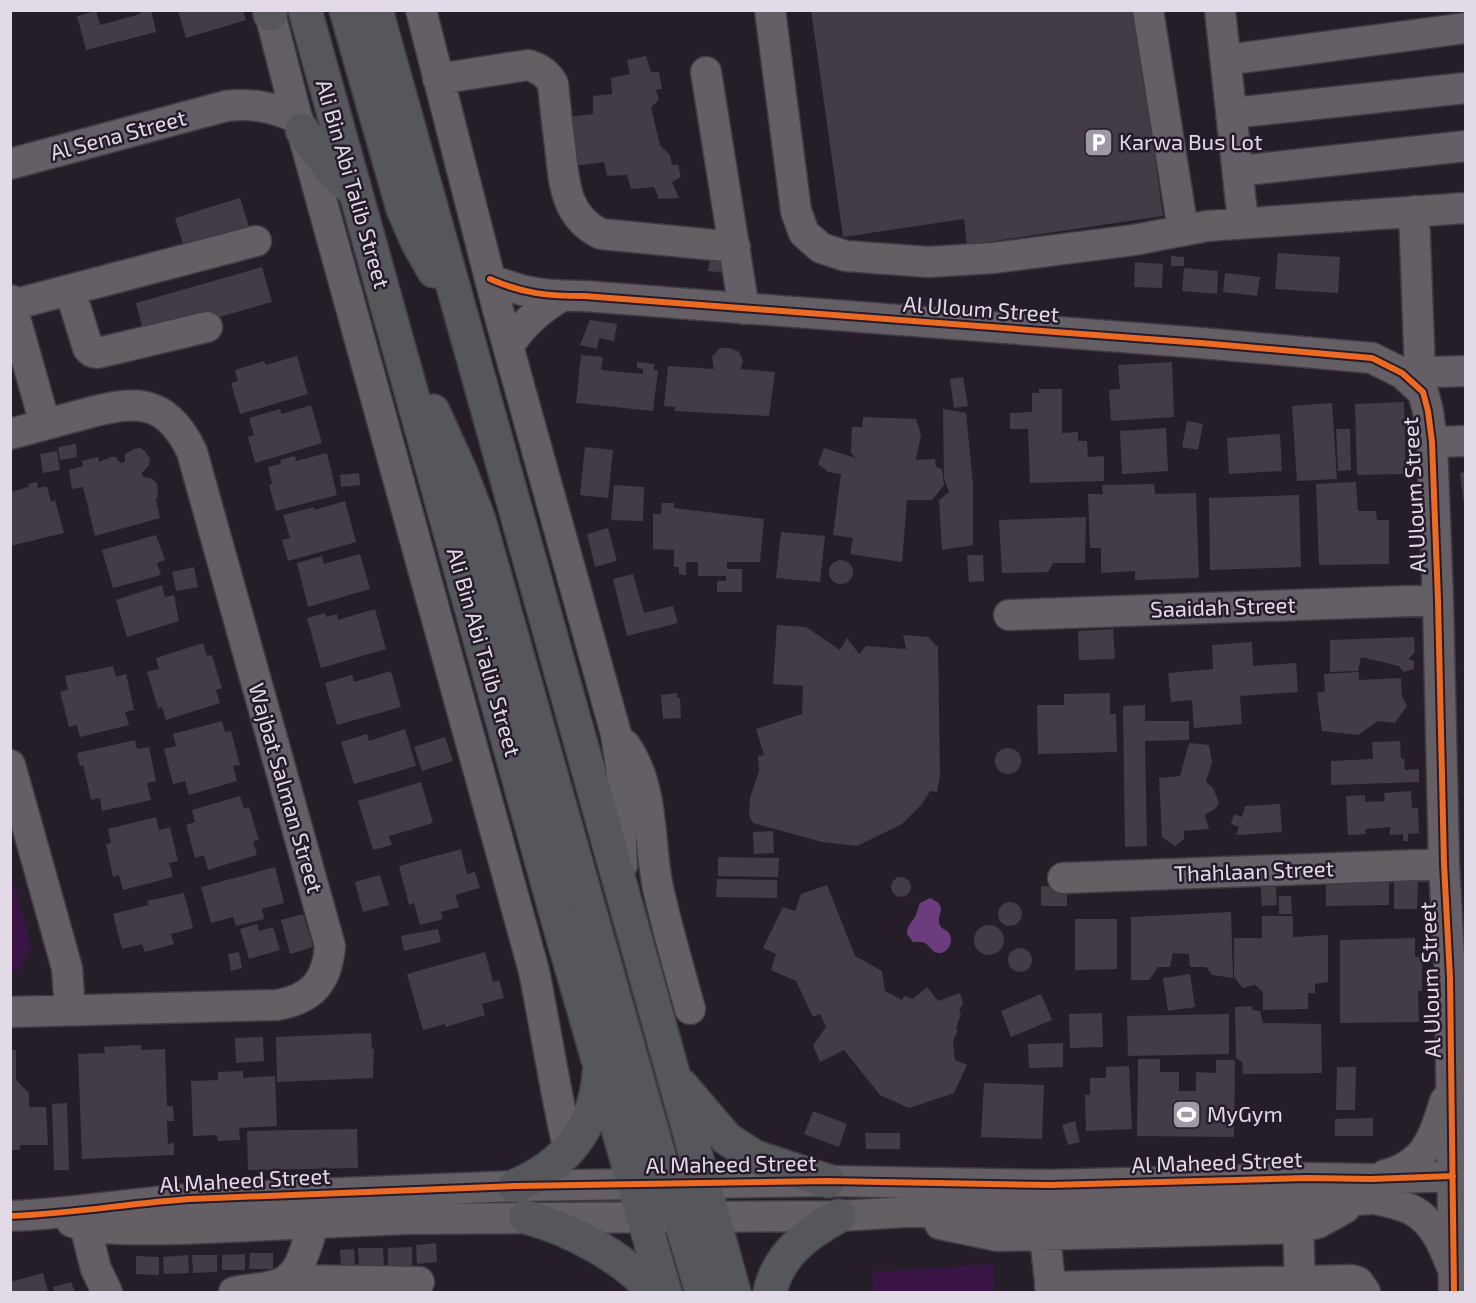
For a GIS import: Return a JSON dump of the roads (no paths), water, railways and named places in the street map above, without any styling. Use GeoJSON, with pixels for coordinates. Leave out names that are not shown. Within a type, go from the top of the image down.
{"type":"FeatureCollection","features":[{"type":"Feature","properties":{"kind":"main road","name":"Ali Bin Abi Talib Street"},"geometry":{"type":"LineString","coordinates":[[305,10],[665,1293]]}},
{"type":"Feature","properties":{"kind":"main road"},"geometry":{"type":"LineString","coordinates":[[346,10],[403,209],[433,270],[457,304]]}},
{"type":"Feature","properties":{"kind":"main road"},"geometry":{"type":"LineString","coordinates":[[376,10],[734,1293]]}},
{"type":"Feature","properties":{"kind":"main road"},"geometry":{"type":"LineString","coordinates":[[299,124],[330,168],[357,194]]}},
{"type":"Feature","properties":{"kind":"main road"},"geometry":{"type":"LineString","coordinates":[[394,329],[442,430],[479,520],[667,1184],[676,1194],[713,1216]]}},
{"type":"Feature","properties":{"kind":"main road"},"geometry":{"type":"LineString","coordinates":[[515,1186],[535,1178],[569,1151],[592,1112],[598,1089],[600,1066]]}},
{"type":"Feature","properties":{"kind":"main road"},"geometry":{"type":"LineString","coordinates":[[674,1076],[726,1138],[755,1157],[828,1181]]}},
{"type":"Feature","properties":{"kind":"main road"},"geometry":{"type":"LineString","coordinates":[[633,1184],[664,1202],[679,1216],[702,1293]]}},
{"type":"Feature","properties":{"kind":"main road"},"geometry":{"type":"LineString","coordinates":[[770,1293],[782,1263],[792,1249],[810,1233],[839,1216]]}},
{"type":"Feature","properties":{"kind":"main road"},"geometry":{"type":"LineString","coordinates":[[526,1217],[548,1223],[592,1244],[633,1273],[655,1293]]}},
{"type":"Feature","properties":{"kind":"street"},"geometry":{"type":"LineString","coordinates":[[421,10],[508,347],[616,734],[622,773],[659,890],[690,1009]]}},
{"type":"Feature","properties":{"kind":"street"},"geometry":{"type":"LineString","coordinates":[[770,10],[796,211],[804,233],[821,248],[846,256],[929,262],[1005,257],[1134,240],[1183,230],[1243,222],[1466,208]]}},
{"type":"Feature","properties":{"kind":"street"},"geometry":{"type":"LineString","coordinates":[[1148,10],[1183,230]]}},
{"type":"Feature","properties":{"kind":"street"},"geometry":{"type":"LineString","coordinates":[[1220,10],[1243,222]]}},
{"type":"Feature","properties":{"kind":"street","name":"Ali Bin Abi Talib Street"},"geometry":{"type":"LineString","coordinates":[[270,12],[534,971],[543,1013],[553,1084],[569,1151]]}},
{"type":"Feature","properties":{"kind":"street"},"geometry":{"type":"LineString","coordinates":[[1226,60],[1466,28]]}},
{"type":"Feature","properties":{"kind":"street","name":"Al Sena Street"},"geometry":{"type":"LineString","coordinates":[[226,105],[260,86],[272,73],[281,57]]}},
{"type":"Feature","properties":{"kind":"street"},"geometry":{"type":"LineString","coordinates":[[438,79],[528,65],[537,68],[548,75],[553,84],[566,195],[579,218],[589,228],[601,234],[735,247]]}},
{"type":"Feature","properties":{"kind":"street"},"geometry":{"type":"LineString","coordinates":[[706,72],[744,309]]}},
{"type":"Feature","properties":{"kind":"street"},"geometry":{"type":"LineString","coordinates":[[1232,113],[1466,88]]}},
{"type":"Feature","properties":{"kind":"street","name":"Al Sena Street"},"geometry":{"type":"LineString","coordinates":[[10,164],[226,105],[264,106],[299,124]]}},
{"type":"Feature","properties":{"kind":"street"},"geometry":{"type":"LineString","coordinates":[[1238,171],[1466,146]]}},
{"type":"Feature","properties":{"kind":"street"},"geometry":{"type":"LineString","coordinates":[[1414,211],[1411,373],[1466,371]]}},
{"type":"Feature","properties":{"kind":"street"},"geometry":{"type":"LineString","coordinates":[[45,424],[11,303],[70,290],[256,241]]}},
{"type":"Feature","properties":{"kind":"street","name":"Al Uloum Street"},"geometry":{"type":"LineString","coordinates":[[490,279],[525,292],[562,296],[1372,358],[1411,373],[1422,392],[1428,411],[1432,442],[1444,864],[1458,978],[1451,1081],[1454,1282]]}},
{"type":"Feature","properties":{"kind":"street"},"geometry":{"type":"LineString","coordinates":[[70,290],[88,348],[92,352],[98,353],[207,327]]}},
{"type":"Feature","properties":{"kind":"street"},"geometry":{"type":"LineString","coordinates":[[508,347],[531,317],[562,296]]}},
{"type":"Feature","properties":{"kind":"street","name":"Wajbat Salman Street"},"geometry":{"type":"LineString","coordinates":[[10,434],[108,407],[129,404],[150,407],[168,417],[183,433],[192,452],[330,946],[328,964],[322,980],[309,993],[294,1002],[277,1005],[10,1012]]}},
{"type":"Feature","properties":{"kind":"street"},"geometry":{"type":"LineString","coordinates":[[1432,442],[1466,441]]}},
{"type":"Feature","properties":{"kind":"street","name":"Saaidah Street"},"geometry":{"type":"LineString","coordinates":[[1009,615],[1438,600]]}},
{"type":"Feature","properties":{"kind":"street"},"geometry":{"type":"LineString","coordinates":[[10,765],[67,968],[70,1010]]}},
{"type":"Feature","properties":{"kind":"street"},"geometry":{"type":"LineString","coordinates":[[623,895],[634,807]]}},
{"type":"Feature","properties":{"kind":"street","name":"Thahlaan Street"},"geometry":{"type":"LineString","coordinates":[[1063,878],[1444,864]]}},
{"type":"Feature","properties":{"kind":"street"},"geometry":{"type":"LineString","coordinates":[[906,1212],[949,1227],[998,1236],[1298,1228],[1318,1223],[1341,1212],[1366,1192],[1420,1157],[1439,1121],[1451,1081]]}},
{"type":"Feature","properties":{"kind":"street","name":"Al Maheed Street"},"geometry":{"type":"LineString","coordinates":[[10,1216],[48,1215],[180,1200],[515,1186],[828,1181],[1050,1185],[1307,1178],[1366,1192]]}},
{"type":"Feature","properties":{"kind":"street","name":"Al Maheed Street"},"geometry":{"type":"LineString","coordinates":[[48,1215],[85,1226],[145,1229],[405,1219],[1063,1212],[1310,1204],[1366,1192],[1453,1185]]}},
{"type":"Feature","properties":{"kind":"street"},"geometry":{"type":"LineString","coordinates":[[1366,1192],[1413,1210],[1430,1225],[1442,1243],[1454,1282]]}},
{"type":"Feature","properties":{"kind":"street"},"geometry":{"type":"LineString","coordinates":[[290,1280],[296,1273],[315,1223]]}},
{"type":"Feature","properties":{"kind":"street"},"geometry":{"type":"LineString","coordinates":[[85,1226],[96,1269],[107,1293]]}},
{"type":"Feature","properties":{"kind":"street"},"geometry":{"type":"LineString","coordinates":[[1298,1228],[1300,1282]]}},
{"type":"Feature","properties":{"kind":"street"},"geometry":{"type":"LineString","coordinates":[[1045,1236],[1050,1290],[1352,1281],[1358,1282],[1365,1293]]}},
{"type":"Feature","properties":{"kind":"street"},"geometry":{"type":"LineString","coordinates":[[234,1293],[290,1280],[419,1282]]}},
{"type":"Feature","properties":{"kind":"place","name":"Karwa Bus Lot"},"geometry":{"type":"Point","coordinates":[1098,142]}},
{"type":"Feature","properties":{"kind":"place","name":"MyGym"},"geometry":{"type":"Point","coordinates":[1186,1114]}}]}
